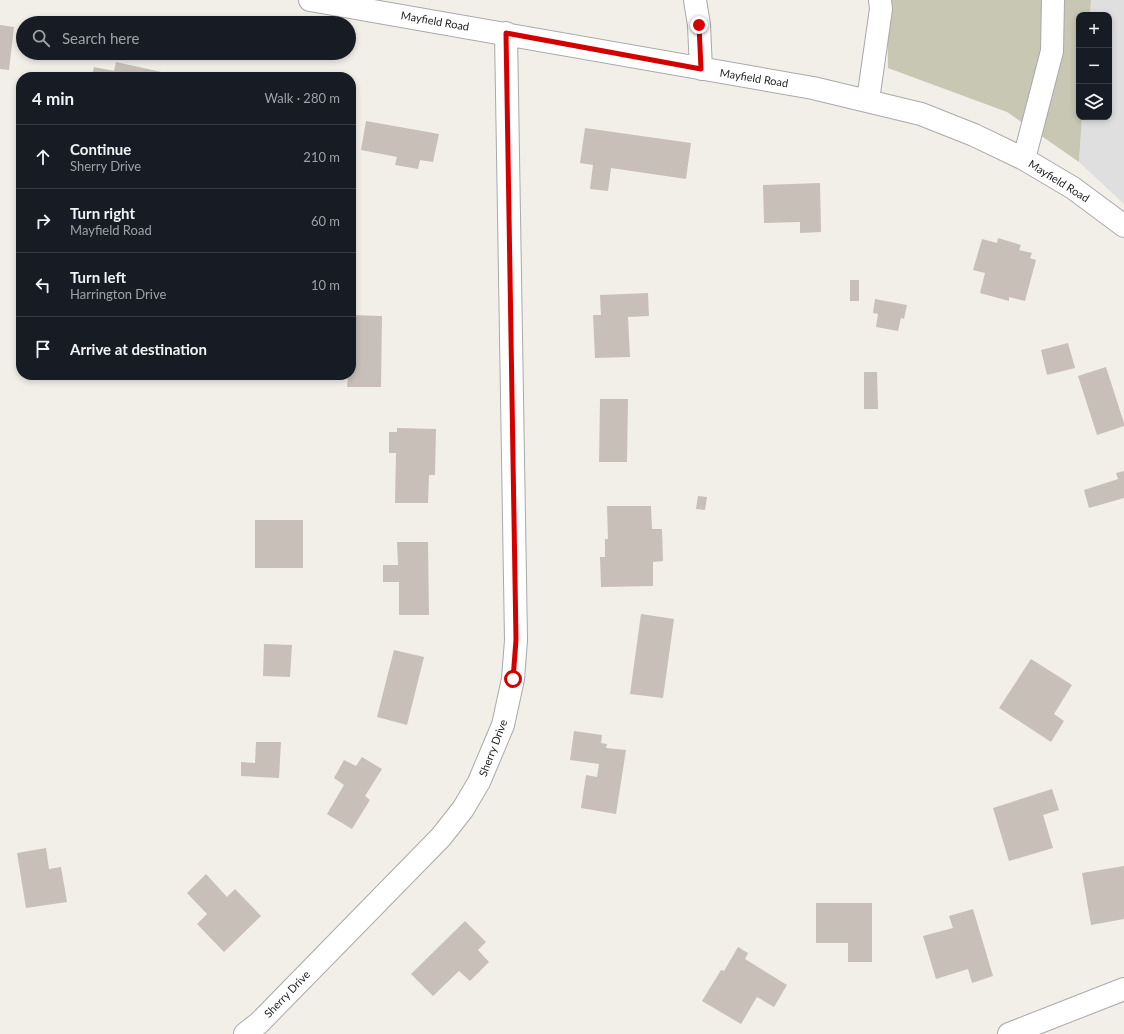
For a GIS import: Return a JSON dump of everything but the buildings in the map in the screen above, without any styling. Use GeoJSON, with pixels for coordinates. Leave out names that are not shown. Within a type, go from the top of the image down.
{"type":"FeatureCollection","features":[{"type":"Feature","properties":{"kind":"street","name":"Mayfield Road"},"geometry":{"type":"LineString","coordinates":[[310,0],[506,33],[813,88],[868,100],[921,114],[974,135],[1024,159],[1073,188],[1124,226]]}},
{"type":"Feature","properties":{"kind":"street"},"geometry":{"type":"LineString","coordinates":[[695,0],[699,25],[701,69]]}},
{"type":"Feature","properties":{"kind":"street"},"geometry":{"type":"LineString","coordinates":[[868,100],[881,9],[880,0]]}},
{"type":"Feature","properties":{"kind":"street"},"geometry":{"type":"LineString","coordinates":[[1024,159],[1052,51],[1053,0]]}},
{"type":"Feature","properties":{"kind":"street","name":"Sherry Drive"},"geometry":{"type":"LineString","coordinates":[[245,1034],[259,1024],[440,838],[463,809],[479,782],[503,725],[513,679],[516,640],[506,33]]}},
{"type":"Feature","properties":{"kind":"street"},"geometry":{"type":"LineString","coordinates":[[1009,1034],[1124,989]]}},
{"type":"Feature","properties":{"kind":"shaded area"},"geometry":{"type":"Polygon","coordinates":[[[887,0],[1091,0],[1090,12],[1076,12],[1076,120],[1082,120],[1079,162],[1007,112],[888,68],[887,0]]]}},
{"type":"Feature","properties":{"kind":"shaded area"},"geometry":{"type":"Polygon","coordinates":[[[1091,0],[1124,0],[1124,204],[1079,162],[1082,120],[1112,120],[1112,12],[1090,12],[1091,0]]]}},
{"type":"Feature","properties":{"kind":"route"},"geometry":{"type":"LineString","coordinates":[[513,679],[516,640],[506,33],[701,69],[699,25]]}}]}
